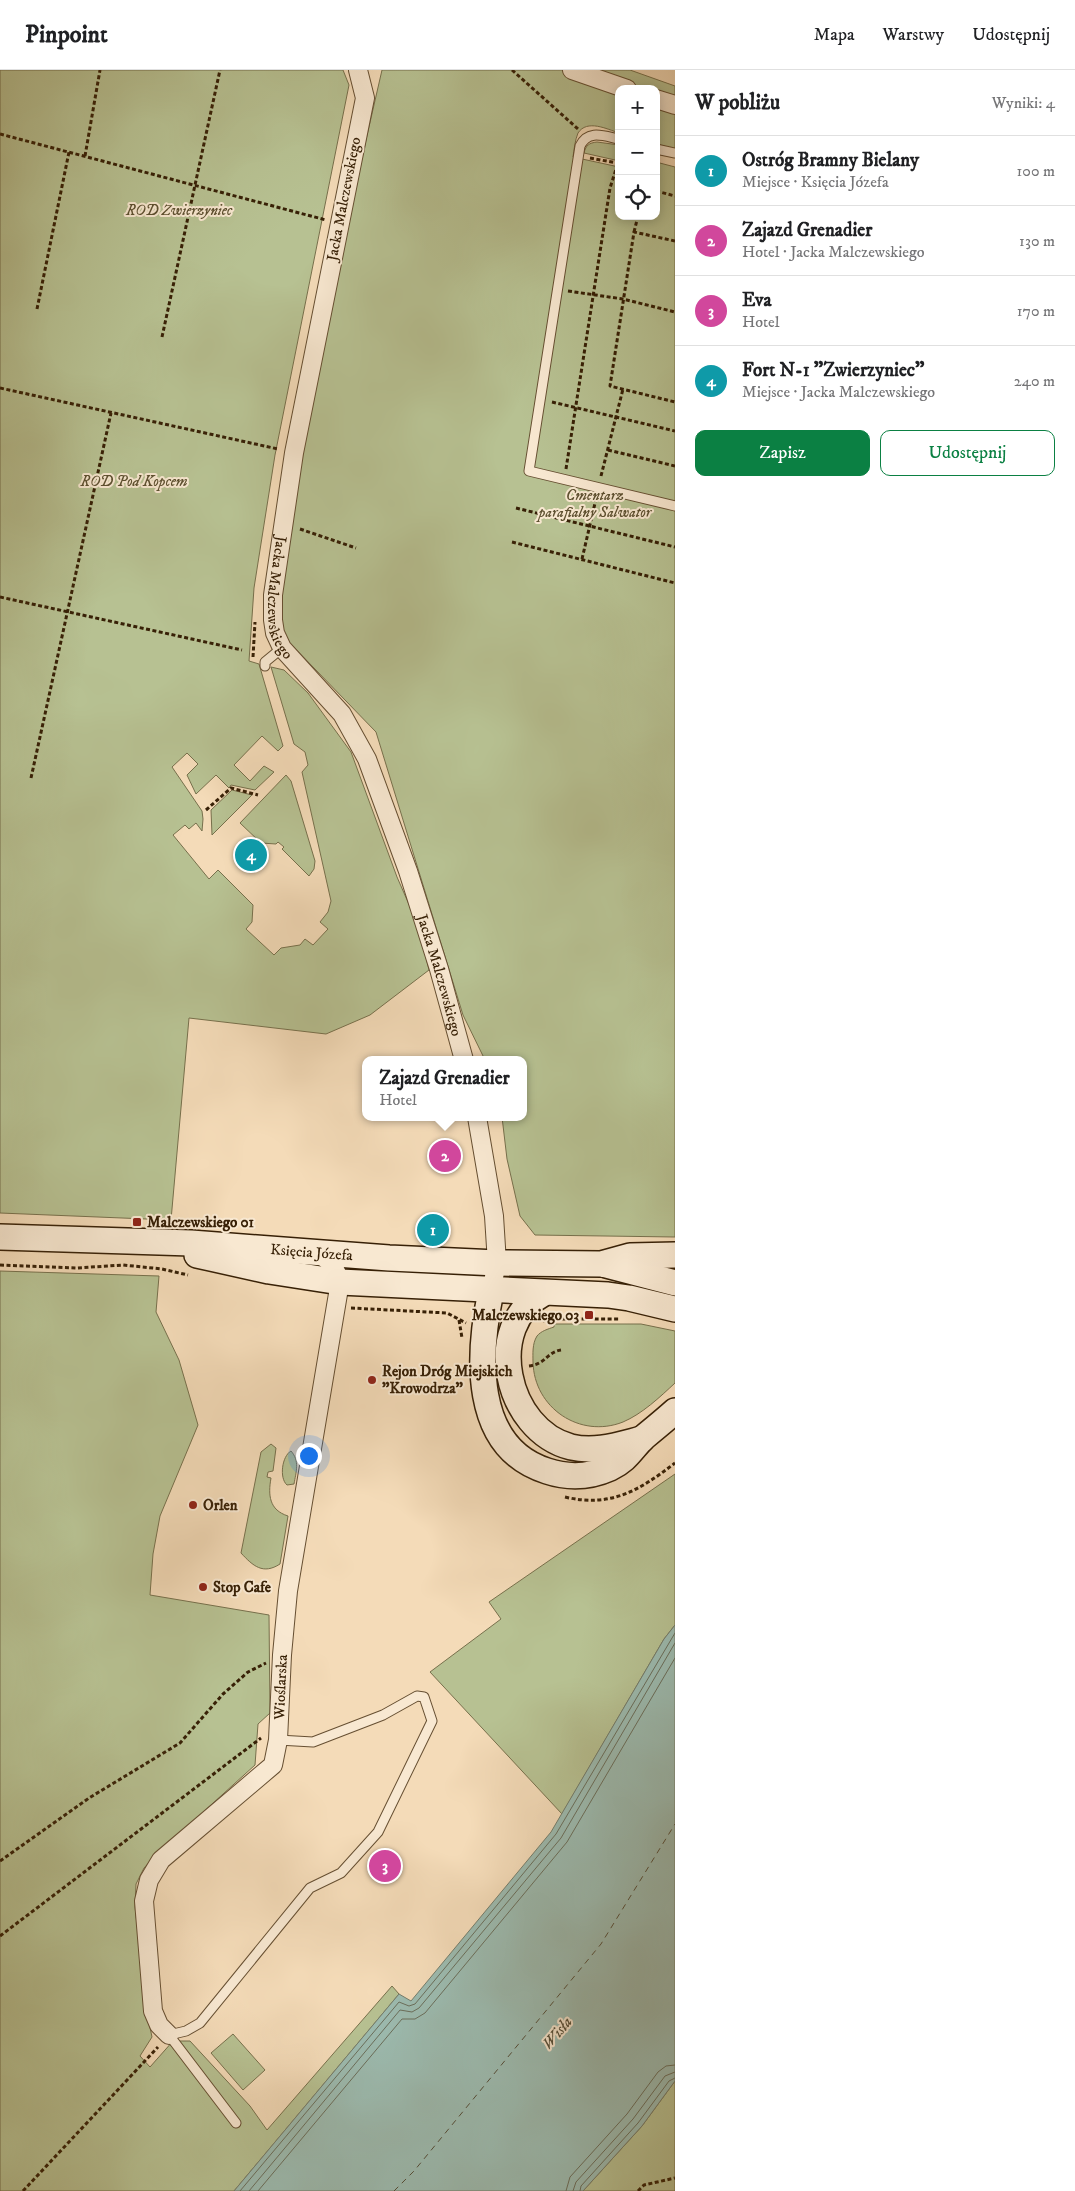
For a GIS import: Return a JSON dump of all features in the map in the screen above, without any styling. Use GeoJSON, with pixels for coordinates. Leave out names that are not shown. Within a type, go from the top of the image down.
{"type":"FeatureCollection","features":[{"type":"Feature","properties":{"kind":"main road","name":"Księcia Józefa"},"geometry":{"type":"LineString","coordinates":[[0,1237],[191,1243],[389,1258],[497,1263],[601,1264],[630,1256],[675,1255]]}},
{"type":"Feature","properties":{"kind":"main road","name":"Księcia Józefa"},"geometry":{"type":"LineString","coordinates":[[128,1241],[269,1271],[340,1282],[615,1296],[675,1309]]}},
{"type":"Feature","properties":{"kind":"main road"},"geometry":{"type":"LineString","coordinates":[[601,1264],[675,1283]]}},
{"type":"Feature","properties":{"kind":"main road"},"geometry":{"type":"LineString","coordinates":[[491,1291],[484,1322],[485,1392],[492,1420],[506,1443],[540,1469],[566,1475],[581,1476],[597,1473],[621,1462],[630,1455],[642,1439],[675,1411]]}},
{"type":"Feature","properties":{"kind":"main road"},"geometry":{"type":"LineString","coordinates":[[544,1293],[530,1302],[520,1314],[509,1348],[512,1386],[526,1418],[545,1436],[569,1447],[605,1449],[642,1439]]}},
{"type":"Feature","properties":{"kind":"street"},"geometry":{"type":"LineString","coordinates":[[572,70],[615,85]]}},
{"type":"Feature","properties":{"kind":"street","name":"Jacka Malczewskiego"},"geometry":{"type":"LineString","coordinates":[[362,74],[365,98],[294,453],[273,595],[275,633],[282,648],[342,714],[367,759],[408,871],[439,969],[463,1056]]}},
{"type":"Feature","properties":{"kind":"street"},"geometry":{"type":"LineString","coordinates":[[660,100],[675,105]]}},
{"type":"Feature","properties":{"kind":"street"},"geometry":{"type":"LineString","coordinates":[[478,1121],[494,1216],[497,1263],[491,1291]]}},
{"type":"Feature","properties":{"kind":"street"},"geometry":{"type":"LineString","coordinates":[[314,1251],[332,1263],[338,1272],[340,1282],[356,1268],[389,1258]]}},
{"type":"Feature","properties":{"kind":"street","name":"Wioślarska"},"geometry":{"type":"LineString","coordinates":[[168,2036],[159,2025],[153,2010],[144,1901],[149,1880],[161,1860],[273,1765],[279,1732],[282,1655],[288,1591],[340,1282]]}},
{"type":"Feature","properties":{"kind":"lane"},"geometry":{"type":"LineString","coordinates":[[615,138],[601,135],[586,136],[580,146],[539,399],[530,471],[675,506]]}},
{"type":"Feature","properties":{"kind":"lane"},"geometry":{"type":"LineString","coordinates":[[660,149],[675,153]]}},
{"type":"Feature","properties":{"kind":"lane"},"geometry":{"type":"LineString","coordinates":[[265,666],[265,662],[282,648]]}},
{"type":"Feature","properties":{"kind":"lane"},"geometry":{"type":"LineString","coordinates":[[236,2123],[168,2036],[186,2031],[200,2023],[310,1888],[341,1872],[378,1832],[432,1721],[424,1697],[417,1696],[382,1714],[313,1742],[279,1732]]}},
{"type":"Feature","properties":{"kind":"path"},"geometry":{"type":"LineString","coordinates":[[84,156],[100,70]]}},
{"type":"Feature","properties":{"kind":"path"},"geometry":{"type":"LineString","coordinates":[[162,337],[220,70]]}},
{"type":"Feature","properties":{"kind":"path"},"geometry":{"type":"LineString","coordinates":[[512,70],[586,136]]}},
{"type":"Feature","properties":{"kind":"path"},"geometry":{"type":"LineString","coordinates":[[0,134],[323,219]]}},
{"type":"Feature","properties":{"kind":"path"},"geometry":{"type":"LineString","coordinates":[[37,309],[69,152]]}},
{"type":"Feature","properties":{"kind":"path"},"geometry":{"type":"LineString","coordinates":[[578,155],[615,161]]}},
{"type":"Feature","properties":{"kind":"path"},"geometry":{"type":"LineString","coordinates":[[564,480],[610,188],[615,172]]}},
{"type":"Feature","properties":{"kind":"path"},"geometry":{"type":"LineString","coordinates":[[660,192],[675,196]]}},
{"type":"Feature","properties":{"kind":"path"},"geometry":{"type":"LineString","coordinates":[[637,220],[610,386],[675,402]]}},
{"type":"Feature","properties":{"kind":"path"},"geometry":{"type":"LineString","coordinates":[[634,232],[675,241]]}},
{"type":"Feature","properties":{"kind":"path"},"geometry":{"type":"LineString","coordinates":[[557,289],[623,299],[675,312]]}},
{"type":"Feature","properties":{"kind":"path"},"geometry":{"type":"LineString","coordinates":[[0,388],[276,449]]}},
{"type":"Feature","properties":{"kind":"path"},"geometry":{"type":"LineString","coordinates":[[539,399],[675,431]]}},
{"type":"Feature","properties":{"kind":"path"},"geometry":{"type":"LineString","coordinates":[[31,778],[111,413]]}},
{"type":"Feature","properties":{"kind":"path"},"geometry":{"type":"LineString","coordinates":[[608,450],[675,466]]}},
{"type":"Feature","properties":{"kind":"path"},"geometry":{"type":"LineString","coordinates":[[516,508],[675,547]]}},
{"type":"Feature","properties":{"kind":"path"},"geometry":{"type":"LineString","coordinates":[[283,524],[356,548]]}},
{"type":"Feature","properties":{"kind":"path"},"geometry":{"type":"LineString","coordinates":[[512,542],[675,583]]}},
{"type":"Feature","properties":{"kind":"path"},"geometry":{"type":"LineString","coordinates":[[0,598],[242,650]]}},
{"type":"Feature","properties":{"kind":"path"},"geometry":{"type":"LineString","coordinates":[[253,657],[254,637]]}},
{"type":"Feature","properties":{"kind":"path"},"geometry":{"type":"LineString","coordinates":[[206,810],[231,788],[258,795]]}},
{"type":"Feature","properties":{"kind":"path"},"geometry":{"type":"LineString","coordinates":[[0,1266],[77,1268],[123,1265],[162,1268],[191,1275]]}},
{"type":"Feature","properties":{"kind":"path"},"geometry":{"type":"LineString","coordinates":[[344,1309],[447,1313],[470,1325]]}},
{"type":"Feature","properties":{"kind":"path"},"geometry":{"type":"LineString","coordinates":[[536,1324],[548,1319],[627,1319]]}},
{"type":"Feature","properties":{"kind":"path"},"geometry":{"type":"LineString","coordinates":[[530,1366],[543,1363],[550,1353],[561,1350]]}},
{"type":"Feature","properties":{"kind":"path"},"geometry":{"type":"LineString","coordinates":[[529,1359],[530,1376]]}},
{"type":"Feature","properties":{"kind":"path"},"geometry":{"type":"LineString","coordinates":[[0,1860],[89,1798],[180,1743],[223,1694],[248,1672],[282,1655]]}},
{"type":"Feature","properties":{"kind":"path"},"geometry":{"type":"LineString","coordinates":[[0,1936],[279,1732]]}},
{"type":"Feature","properties":{"kind":"path"},"geometry":{"type":"LineString","coordinates":[[23,2191],[168,2036]]}},
{"type":"Feature","properties":{"kind":"path"},"geometry":{"type":"LineString","coordinates":[[638,2191],[644,2185],[675,2178]]}},
{"type":"Feature","properties":{"kind":"green space"},"geometry":{"type":"Polygon","coordinates":[[[0,70],[343,70],[349,85],[275,455],[254,588],[249,661],[259,664],[283,746],[278,751],[262,736],[234,765],[250,781],[264,766],[274,772],[255,790],[231,785],[229,788],[216,775],[196,794],[187,775],[198,764],[187,753],[172,767],[202,811],[202,831],[196,823],[189,829],[185,825],[173,835],[209,879],[218,870],[253,905],[252,922],[246,929],[274,955],[281,948],[300,945],[305,939],[313,945],[328,929],[320,922],[328,912],[331,901],[302,772],[308,765],[305,752],[294,744],[271,667],[284,670],[308,693],[351,752],[397,877],[418,925],[429,970],[370,1015],[326,1034],[189,1018],[171,1220],[0,1213],[0,70]]]}},
{"type":"Feature","properties":{"kind":"green space","name":"Cmentarz parafialny Salwator"},"geometry":{"type":"Polygon","coordinates":[[[382,70],[630,70],[675,86],[675,149],[660,145],[660,85],[615,85],[615,132],[597,126],[582,129],[577,136],[573,157],[615,166],[615,220],[660,220],[660,163],[675,167],[675,1237],[535,1235],[520,1216],[507,1159],[502,1121],[527,1121],[527,1056],[483,1056],[463,1015],[376,732],[283,636],[280,603],[304,437],[349,214],[382,70]]]}},
{"type":"Feature","properties":{"kind":"green space"},"geometry":{"type":"Polygon","coordinates":[[[592,143],[615,144],[615,160],[584,153],[588,145],[592,143]]]}},
{"type":"Feature","properties":{"kind":"green space"},"geometry":{"type":"Polygon","coordinates":[[[286,775],[291,781],[315,861],[314,869],[309,876],[282,849],[284,847],[278,842],[276,844],[261,843],[240,823],[286,775]]]}},
{"type":"Feature","properties":{"kind":"green space"},"geometry":{"type":"Polygon","coordinates":[[[232,790],[252,795],[212,835],[211,810],[232,790]]]}},
{"type":"Feature","properties":{"kind":"green space"},"geometry":{"type":"Polygon","coordinates":[[[0,1271],[159,1276],[156,1312],[179,1360],[198,1425],[160,1516],[153,1554],[150,1595],[269,1615],[270,1713],[258,1724],[255,1765],[158,1853],[144,1868],[136,1884],[135,1907],[147,2013],[152,2037],[140,2056],[150,2067],[173,2041],[190,2041],[250,2106],[267,2130],[392,1986],[399,1994],[234,2191],[0,2191],[0,1271]]]}},
{"type":"Feature","properties":{"kind":"green space"},"geometry":{"type":"Polygon","coordinates":[[[554,1324],[641,1324],[675,1331],[675,1383],[644,1410],[623,1422],[607,1426],[591,1426],[576,1423],[562,1416],[551,1406],[541,1393],[535,1378],[533,1362],[534,1342],[539,1334],[554,1327],[554,1324]]]}},
{"type":"Feature","properties":{"kind":"green space"},"geometry":{"type":"Polygon","coordinates":[[[271,1444],[276,1448],[273,1471],[268,1472],[267,1477],[271,1478],[271,1501],[277,1510],[288,1516],[280,1564],[263,1569],[254,1565],[241,1553],[261,1452],[271,1444]]]}},
{"type":"Feature","properties":{"kind":"green space"},"geometry":{"type":"Polygon","coordinates":[[[291,1451],[296,1459],[296,1471],[294,1484],[287,1485],[282,1472],[285,1457],[291,1451]]]}},
{"type":"Feature","properties":{"kind":"green space"},"geometry":{"type":"Polygon","coordinates":[[[675,1474],[675,1625],[664,1639],[562,1814],[430,1672],[501,1619],[489,1602],[675,1474]]]}},
{"type":"Feature","properties":{"kind":"green space"},"geometry":{"type":"Polygon","coordinates":[[[233,2034],[265,2070],[243,2090],[211,2053],[233,2034]]]}},
{"type":"Feature","properties":{"kind":"green space"},"geometry":{"type":"Polygon","coordinates":[[[675,2081],[675,2191],[583,2191],[642,2126],[675,2081]]]}},
{"type":"Feature","properties":{"kind":"water","name":"Wisła"},"geometry":{"type":"Polygon","coordinates":[[[675,1625],[675,2081],[642,2126],[583,2191],[234,2191],[399,1994],[411,2001],[551,1832],[664,1639],[675,1625]]]}},
{"type":"Feature","properties":{"kind":"ferry route"},"geometry":{"type":"LineString","coordinates":[[394,2191],[414,2171],[601,1944],[675,1824]]}},
{"type":"Feature","properties":{"kind":"place","name":"Fort N-1 \"Zwierzyniec\""},"geometry":{"type":"Point","coordinates":[251,855]}},
{"type":"Feature","properties":{"kind":"place","name":"Zajazd Grenadier"},"geometry":{"type":"Point","coordinates":[445,1156]}},
{"type":"Feature","properties":{"kind":"place","name":"Malczewskiego 01"},"geometry":{"type":"Point","coordinates":[137,1222]}},
{"type":"Feature","properties":{"kind":"place","name":"Ostróg Bramny Bielany"},"geometry":{"type":"Point","coordinates":[433,1230]}},
{"type":"Feature","properties":{"kind":"place","name":"Malczewskiego 03"},"geometry":{"type":"Point","coordinates":[589,1315]}},
{"type":"Feature","properties":{"kind":"place","name":"Rejon Dróg Miejskich \"Krowodrza\""},"geometry":{"type":"Point","coordinates":[372,1380]}},
{"type":"Feature","properties":{"kind":"place","name":"Orlen"},"geometry":{"type":"Point","coordinates":[193,1505]}},
{"type":"Feature","properties":{"kind":"place","name":"Stop Cafe"},"geometry":{"type":"Point","coordinates":[203,1587]}},
{"type":"Feature","properties":{"kind":"place","name":"Eva"},"geometry":{"type":"Point","coordinates":[385,1866]}},
{"type":"Feature","properties":{"kind":"park label","name":"ROD Zwierzyniec"},"geometry":{"type":"Point","coordinates":[179,210]}},
{"type":"Feature","properties":{"kind":"park label","name":"ROD Pod Kopcem"},"geometry":{"type":"Point","coordinates":[134,481]}}]}
